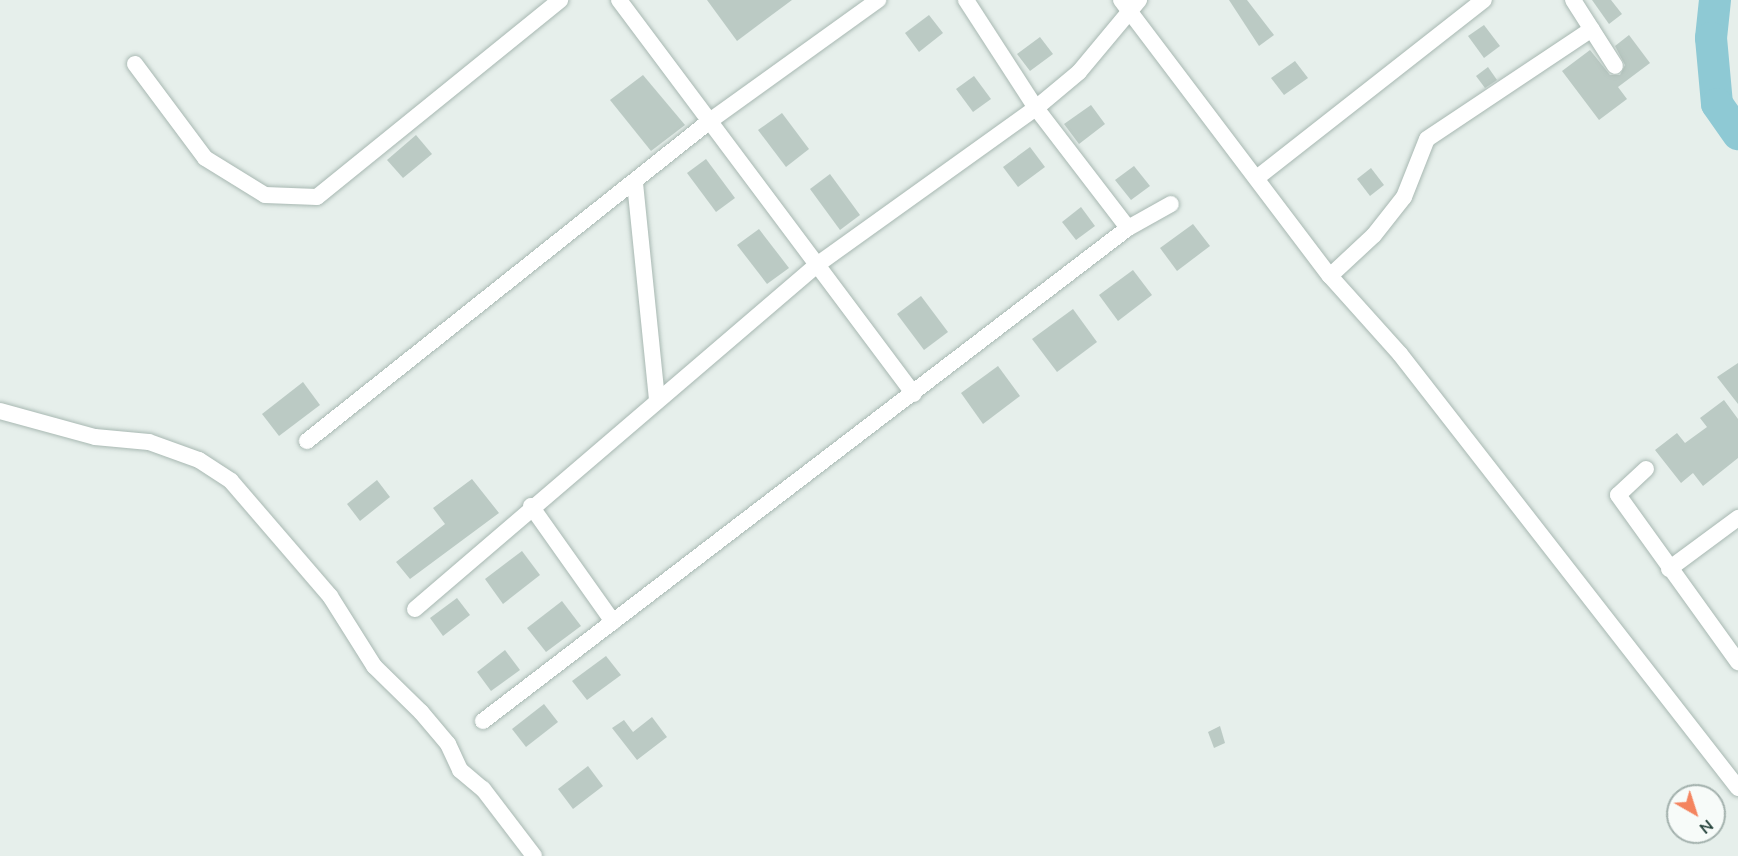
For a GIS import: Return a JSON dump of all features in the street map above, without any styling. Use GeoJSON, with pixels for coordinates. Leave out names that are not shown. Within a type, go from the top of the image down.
{"type":"FeatureCollection","features":[{"type":"Feature","properties":{"kind":"street"},"geometry":{"type":"LineString","coordinates":[[135,64],[205,158],[265,195],[317,197],[560,0]]}},
{"type":"Feature","properties":{"kind":"street"},"geometry":{"type":"LineString","coordinates":[[619,0],[914,394]]}},
{"type":"Feature","properties":{"kind":"street"},"geometry":{"type":"LineString","coordinates":[[307,441],[437,333],[634,183],[711,120],[878,0]]}},
{"type":"Feature","properties":{"kind":"street"},"geometry":{"type":"LineString","coordinates":[[966,0],[1036,108],[1128,228]]}},
{"type":"Feature","properties":{"kind":"street"},"geometry":{"type":"LineString","coordinates":[[1258,177],[1484,0]]}},
{"type":"Feature","properties":{"kind":"street"},"geometry":{"type":"LineString","coordinates":[[1573,0],[1615,66]]}},
{"type":"Feature","properties":{"kind":"street"},"geometry":{"type":"LineString","coordinates":[[415,609],[531,506],[818,264],[1036,108],[1078,72],[1130,4],[1330,276],[1400,354],[1738,788]]}},
{"type":"Feature","properties":{"kind":"street"},"geometry":{"type":"LineString","coordinates":[[1330,276],[1404,197],[1427,139],[1592,29]]}},
{"type":"Feature","properties":{"kind":"street"},"geometry":{"type":"LineString","coordinates":[[634,183],[657,399]]}},
{"type":"Feature","properties":{"kind":"street"},"geometry":{"type":"LineString","coordinates":[[483,721],[914,394],[1128,228],[1171,204]]}},
{"type":"Feature","properties":{"kind":"street"},"geometry":{"type":"LineString","coordinates":[[0,411],[95,437],[148,442],[199,460],[231,481],[330,596],[374,666],[422,712],[448,744],[460,770],[483,789],[534,856]]}},
{"type":"Feature","properties":{"kind":"street"},"geometry":{"type":"LineString","coordinates":[[1646,469],[1618,495],[1738,662]]}},
{"type":"Feature","properties":{"kind":"street"},"geometry":{"type":"LineString","coordinates":[[531,506],[613,622]]}},
{"type":"Feature","properties":{"kind":"street"},"geometry":{"type":"LineString","coordinates":[[1669,569],[1738,518]]}},
{"type":"Feature","properties":{"kind":"building"},"geometry":{"type":"Polygon","coordinates":[[[707,0],[792,0],[737,41],[707,0]]]}},
{"type":"Feature","properties":{"kind":"building"},"geometry":{"type":"Polygon","coordinates":[[[1229,0],[1247,0],[1274,35],[1259,46],[1229,0]]]}},
{"type":"Feature","properties":{"kind":"building"},"geometry":{"type":"Polygon","coordinates":[[[1592,0],[1611,0],[1622,14],[1609,24],[1592,0]]]}},
{"type":"Feature","properties":{"kind":"building"},"geometry":{"type":"Polygon","coordinates":[[[929,15],[943,33],[919,52],[905,33],[929,15]]]}},
{"type":"Feature","properties":{"kind":"building"},"geometry":{"type":"Polygon","coordinates":[[[1484,25],[1500,46],[1484,58],[1468,36],[1484,25]]]}},
{"type":"Feature","properties":{"kind":"building"},"geometry":{"type":"Polygon","coordinates":[[[1629,35],[1650,63],[1618,87],[1627,99],[1599,120],[1562,71],[1590,50],[1610,75],[1620,75],[1625,65],[1615,46],[1629,35]]]}},
{"type":"Feature","properties":{"kind":"building"},"geometry":{"type":"Polygon","coordinates":[[[1040,37],[1053,54],[1030,71],[1017,54],[1040,37]]]}},
{"type":"Feature","properties":{"kind":"building"},"geometry":{"type":"Polygon","coordinates":[[[1295,61],[1308,78],[1284,95],[1271,78],[1295,61]]]}},
{"type":"Feature","properties":{"kind":"building"},"geometry":{"type":"Polygon","coordinates":[[[1488,67],[1497,80],[1485,88],[1476,76],[1488,67]]]}},
{"type":"Feature","properties":{"kind":"building"},"geometry":{"type":"Polygon","coordinates":[[[643,75],[685,125],[651,151],[610,100],[643,75]]]}},
{"type":"Feature","properties":{"kind":"building"},"geometry":{"type":"Polygon","coordinates":[[[974,76],[991,99],[973,112],[956,89],[974,76]]]}},
{"type":"Feature","properties":{"kind":"building"},"geometry":{"type":"Polygon","coordinates":[[[1091,105],[1105,124],[1079,144],[1064,124],[1091,105]]]}},
{"type":"Feature","properties":{"kind":"building"},"geometry":{"type":"Polygon","coordinates":[[[782,113],[809,149],[786,167],[758,130],[782,113]]]}},
{"type":"Feature","properties":{"kind":"building"},"geometry":{"type":"Polygon","coordinates":[[[416,135],[432,154],[403,178],[387,160],[416,135]]]}},
{"type":"Feature","properties":{"kind":"building"},"geometry":{"type":"Polygon","coordinates":[[[1030,147],[1045,167],[1018,187],[1003,167],[1030,147]]]}},
{"type":"Feature","properties":{"kind":"building"},"geometry":{"type":"Polygon","coordinates":[[[706,159],[735,198],[716,212],[687,173],[706,159]]]}},
{"type":"Feature","properties":{"kind":"building"},"geometry":{"type":"Polygon","coordinates":[[[1134,166],[1150,186],[1131,200],[1115,180],[1134,166]]]}},
{"type":"Feature","properties":{"kind":"building"},"geometry":{"type":"Polygon","coordinates":[[[1371,168],[1384,185],[1370,196],[1357,179],[1371,168]]]}},
{"type":"Feature","properties":{"kind":"building"},"geometry":{"type":"Polygon","coordinates":[[[830,174],[860,215],[840,230],[810,189],[830,174]]]}},
{"type":"Feature","properties":{"kind":"building"},"geometry":{"type":"Polygon","coordinates":[[[1081,207],[1095,226],[1076,240],[1062,222],[1081,207]]]}},
{"type":"Feature","properties":{"kind":"building"},"geometry":{"type":"Polygon","coordinates":[[[1193,224],[1210,246],[1177,271],[1160,248],[1193,224]]]}},
{"type":"Feature","properties":{"kind":"building"},"geometry":{"type":"Polygon","coordinates":[[[759,229],[789,268],[767,284],[737,245],[759,229]]]}},
{"type":"Feature","properties":{"kind":"building"},"geometry":{"type":"Polygon","coordinates":[[[1133,270],[1152,295],[1118,321],[1099,295],[1133,270]]]}},
{"type":"Feature","properties":{"kind":"building"},"geometry":{"type":"Polygon","coordinates":[[[921,296],[948,332],[924,350],[897,314],[921,296]]]}},
{"type":"Feature","properties":{"kind":"building"},"geometry":{"type":"Polygon","coordinates":[[[1073,309],[1097,342],[1057,372],[1032,339],[1073,309]]]}},
{"type":"Feature","properties":{"kind":"building"},"geometry":{"type":"Polygon","coordinates":[[[1738,363],[1738,404],[1717,377],[1738,363]]]}},
{"type":"Feature","properties":{"kind":"building"},"geometry":{"type":"Polygon","coordinates":[[[998,366],[1020,396],[983,424],[961,393],[998,366]]]}},
{"type":"Feature","properties":{"kind":"building"},"geometry":{"type":"Polygon","coordinates":[[[303,382],[320,405],[279,436],[262,414],[303,382]]]}},
{"type":"Feature","properties":{"kind":"building"},"geometry":{"type":"Polygon","coordinates":[[[1724,400],[1738,419],[1738,458],[1703,486],[1693,473],[1681,483],[1655,450],[1677,433],[1685,443],[1707,427],[1700,418],[1724,400]]]}},
{"type":"Feature","properties":{"kind":"building"},"geometry":{"type":"Polygon","coordinates":[[[472,479],[499,513],[410,579],[396,562],[445,524],[433,508],[472,479]]]}},
{"type":"Feature","properties":{"kind":"building"},"geometry":{"type":"Polygon","coordinates":[[[377,480],[390,497],[360,521],[347,504],[377,480]]]}},
{"type":"Feature","properties":{"kind":"building"},"geometry":{"type":"Polygon","coordinates":[[[522,551],[540,575],[503,604],[485,579],[522,551]]]}},
{"type":"Feature","properties":{"kind":"building"},"geometry":{"type":"Polygon","coordinates":[[[457,598],[470,615],[443,636],[430,618],[457,598]]]}},
{"type":"Feature","properties":{"kind":"building"},"geometry":{"type":"Polygon","coordinates":[[[562,601],[581,626],[546,652],[527,628],[562,601]]]}},
{"type":"Feature","properties":{"kind":"building"},"geometry":{"type":"Polygon","coordinates":[[[505,650],[520,670],[491,691],[477,672],[505,650]]]}},
{"type":"Feature","properties":{"kind":"building"},"geometry":{"type":"Polygon","coordinates":[[[606,656],[621,675],[587,700],[572,681],[606,656]]]}},
{"type":"Feature","properties":{"kind":"building"},"geometry":{"type":"Polygon","coordinates":[[[544,704],[558,722],[526,747],[512,729],[544,704]]]}},
{"type":"Feature","properties":{"kind":"building"},"geometry":{"type":"Polygon","coordinates":[[[652,717],[667,737],[637,760],[612,728],[624,720],[633,732],[652,717]]]}},
{"type":"Feature","properties":{"kind":"building"},"geometry":{"type":"Polygon","coordinates":[[[1220,726],[1225,743],[1214,748],[1208,732],[1220,726]]]}},
{"type":"Feature","properties":{"kind":"building"},"geometry":{"type":"Polygon","coordinates":[[[588,766],[603,786],[573,809],[558,789],[588,766]]]}},
{"type":"Feature","properties":{"kind":"waterway"},"geometry":{"type":"LineString","coordinates":[[1715,0],[1711,38],[1717,104],[1738,134]]}}]}
